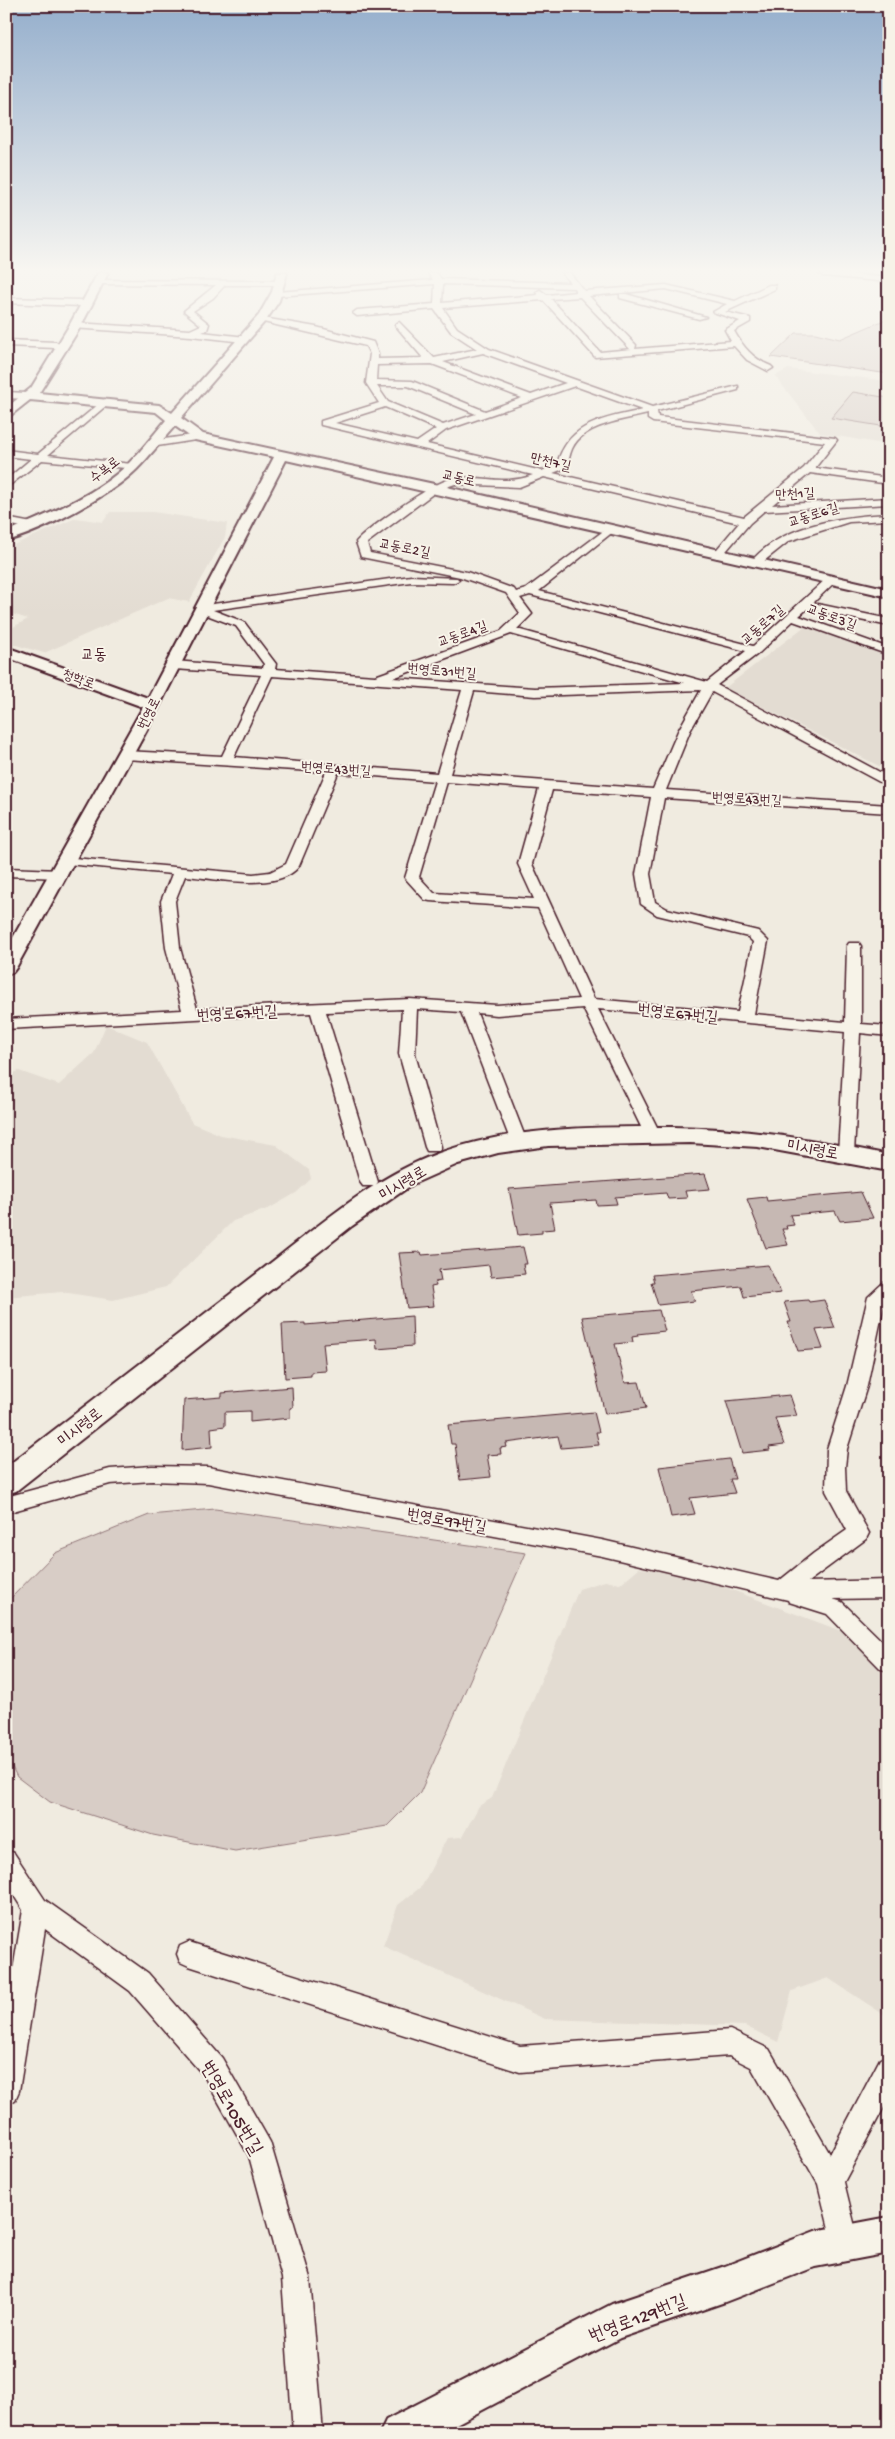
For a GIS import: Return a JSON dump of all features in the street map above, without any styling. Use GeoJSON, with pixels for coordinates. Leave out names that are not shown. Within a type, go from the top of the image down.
{"type":"FeatureCollection","features":[{"type":"Feature","properties":{"kind":"main road","name":"미시령로"},"geometry":{"type":"LineString","coordinates":[[6,1483],[343,1220],[392,1186],[425,1167],[464,1153],[519,1142],[580,1136],[653,1135],[704,1135],[758,1139],[889,1163]]}},
{"type":"Feature","properties":{"kind":"street"},"geometry":{"type":"LineString","coordinates":[[27,396],[30,387]]}},
{"type":"Feature","properties":{"kind":"street"},"geometry":{"type":"LineString","coordinates":[[6,415],[38,387]]}},
{"type":"Feature","properties":{"kind":"street","name":"수복로"},"geometry":{"type":"LineString","coordinates":[[6,537],[85,502],[112,484],[132,467],[201,387]]}},
{"type":"Feature","properties":{"kind":"street"},"geometry":{"type":"LineString","coordinates":[[374,387],[385,404],[443,428]]}},
{"type":"Feature","properties":{"kind":"street"},"geometry":{"type":"LineString","coordinates":[[417,387],[484,414]]}},
{"type":"Feature","properties":{"kind":"street"},"geometry":{"type":"LineString","coordinates":[[502,387],[532,398]]}},
{"type":"Feature","properties":{"kind":"street"},"geometry":{"type":"LineString","coordinates":[[420,445],[443,428],[563,387]]}},
{"type":"Feature","properties":{"kind":"street","name":"만천1길"},"geometry":{"type":"LineString","coordinates":[[585,387],[652,410],[653,419],[832,440],[808,470],[746,521],[717,555]]}},
{"type":"Feature","properties":{"kind":"street"},"geometry":{"type":"LineString","coordinates":[[434,488],[454,481],[519,484],[562,466],[567,448],[579,434],[601,423],[735,388]]}},
{"type":"Feature","properties":{"kind":"street"},"geometry":{"type":"LineString","coordinates":[[6,395],[27,396]]}},
{"type":"Feature","properties":{"kind":"street","name":"교동로"},"geometry":{"type":"LineString","coordinates":[[27,396],[105,402],[159,409],[199,437],[434,488],[717,555],[889,593]]}},
{"type":"Feature","properties":{"kind":"street"},"geometry":{"type":"LineString","coordinates":[[6,485],[105,402]]}},
{"type":"Feature","properties":{"kind":"street","name":"만천7길"},"geometry":{"type":"LineString","coordinates":[[385,404],[324,423],[746,521]]}},
{"type":"Feature","properties":{"kind":"street"},"geometry":{"type":"LineString","coordinates":[[151,444],[199,437]]}},
{"type":"Feature","properties":{"kind":"street"},"geometry":{"type":"LineString","coordinates":[[6,453],[132,467]]}},
{"type":"Feature","properties":{"kind":"street","name":"번영로"},"geometry":{"type":"LineString","coordinates":[[6,968],[125,756],[282,455]]}},
{"type":"Feature","properties":{"kind":"street","name":"만천1길"},"geometry":{"type":"LineString","coordinates":[[808,470],[889,481]]}},
{"type":"Feature","properties":{"kind":"street","name":"교동로2길"},"geometry":{"type":"LineString","coordinates":[[434,488],[361,542],[365,555],[463,574],[511,593]]}},
{"type":"Feature","properties":{"kind":"street","name":"만천1길"},"geometry":{"type":"LineString","coordinates":[[762,508],[804,509],[819,506],[889,502]]}},
{"type":"Feature","properties":{"kind":"street","name":"교동로6길"},"geometry":{"type":"LineString","coordinates":[[755,563],[785,539],[848,519],[889,517]]}},
{"type":"Feature","properties":{"kind":"street"},"geometry":{"type":"LineString","coordinates":[[6,522],[33,526]]}},
{"type":"Feature","properties":{"kind":"street"},"geometry":{"type":"LineString","coordinates":[[530,592],[610,529]]}},
{"type":"Feature","properties":{"kind":"street"},"geometry":{"type":"LineString","coordinates":[[202,609],[411,580],[480,580]]}},
{"type":"Feature","properties":{"kind":"street","name":"교동로7길"},"geometry":{"type":"LineString","coordinates":[[709,686],[755,650],[831,580]]}},
{"type":"Feature","properties":{"kind":"street"},"geometry":{"type":"LineString","coordinates":[[511,593],[530,592],[755,650]]}},
{"type":"Feature","properties":{"kind":"street","name":"교동로4길"},"geometry":{"type":"LineString","coordinates":[[376,680],[505,633],[526,614],[511,593]]}},
{"type":"Feature","properties":{"kind":"street"},"geometry":{"type":"LineString","coordinates":[[806,605],[889,623]]}},
{"type":"Feature","properties":{"kind":"street"},"geometry":{"type":"LineString","coordinates":[[202,609],[240,624],[270,664],[270,670],[226,760]]}},
{"type":"Feature","properties":{"kind":"street","name":"교동로3길"},"geometry":{"type":"LineString","coordinates":[[792,617],[889,652]]}},
{"type":"Feature","properties":{"kind":"street"},"geometry":{"type":"LineString","coordinates":[[509,630],[709,686],[852,761],[889,783]]}},
{"type":"Feature","properties":{"kind":"street","name":"청학로"},"geometry":{"type":"LineString","coordinates":[[6,652],[152,705]]}},
{"type":"Feature","properties":{"kind":"street","name":"번영로31번길"},"geometry":{"type":"LineString","coordinates":[[174,664],[536,692],[709,686]]}},
{"type":"Feature","properties":{"kind":"street"},"geometry":{"type":"LineString","coordinates":[[709,686],[684,732],[658,793],[644,874],[648,904],[662,912],[753,934],[761,942],[744,1018]]}},
{"type":"Feature","properties":{"kind":"street"},"geometry":{"type":"LineString","coordinates":[[469,688],[412,878],[430,897],[543,904]]}},
{"type":"Feature","properties":{"kind":"street","name":"번영로43번길"},"geometry":{"type":"LineString","coordinates":[[125,756],[226,760],[546,786],[889,809]]}},
{"type":"Feature","properties":{"kind":"street"},"geometry":{"type":"LineString","coordinates":[[6,872],[63,867],[180,871],[253,878],[284,872],[292,866],[334,768]]}},
{"type":"Feature","properties":{"kind":"street"},"geometry":{"type":"LineString","coordinates":[[546,786],[525,864],[588,1003],[653,1135]]}},
{"type":"Feature","properties":{"kind":"street"},"geometry":{"type":"LineString","coordinates":[[180,871],[168,901],[173,948],[191,1015]]}},
{"type":"Feature","properties":{"kind":"street"},"geometry":{"type":"LineString","coordinates":[[846,1154],[853,1027],[854,946]]}},
{"type":"Feature","properties":{"kind":"street","name":"번영로67번길"},"geometry":{"type":"LineString","coordinates":[[6,1024],[317,1007],[410,1004],[497,1010],[588,1003],[889,1031]]}},
{"type":"Feature","properties":{"kind":"street"},"geometry":{"type":"LineString","coordinates":[[410,1004],[407,1054],[433,1146]]}},
{"type":"Feature","properties":{"kind":"street"},"geometry":{"type":"LineString","coordinates":[[317,1007],[369,1182]]}},
{"type":"Feature","properties":{"kind":"street"},"geometry":{"type":"LineString","coordinates":[[467,1008],[519,1142]]}},
{"type":"Feature","properties":{"kind":"street"},"geometry":{"type":"LineString","coordinates":[[782,1591],[821,1559],[859,1533],[836,1491],[837,1450],[857,1386],[878,1297],[889,1288]]}},
{"type":"Feature","properties":{"kind":"street","name":"번영로97번길"},"geometry":{"type":"LineString","coordinates":[[6,1505],[38,1498],[96,1479],[151,1473],[208,1475],[602,1548],[782,1591],[889,1589]]}},
{"type":"Feature","properties":{"kind":"street"},"geometry":{"type":"LineString","coordinates":[[782,1591],[834,1608],[889,1662]]}},
{"type":"Feature","properties":{"kind":"street","name":"번영로105번길"},"geometry":{"type":"LineString","coordinates":[[6,1861],[36,1908],[139,1982],[213,2067],[262,2151],[296,2278],[308,2433]]}},
{"type":"Feature","properties":{"kind":"street"},"geometry":{"type":"LineString","coordinates":[[6,2091],[36,1908]]}},
{"type":"Feature","properties":{"kind":"street"},"geometry":{"type":"LineString","coordinates":[[189,1954],[520,2059],[730,2043],[760,2058],[830,2180],[846,2243]]}},
{"type":"Feature","properties":{"kind":"street"},"geometry":{"type":"LineString","coordinates":[[830,2180],[889,2068]]}},
{"type":"Feature","properties":{"kind":"street","name":"번영로129번길"},"geometry":{"type":"LineString","coordinates":[[399,2433],[612,2322],[725,2284],[815,2249],[889,2235]]}},
{"type":"Feature","properties":{"kind":"shaded area"},"geometry":{"type":"Polygon","coordinates":[[[784,387],[889,387],[889,445],[820,433],[784,387]]]}},
{"type":"Feature","properties":{"kind":"shaded area"},"geometry":{"type":"Polygon","coordinates":[[[853,392],[889,398],[889,424],[887,427],[831,418],[853,392]]]}},
{"type":"Feature","properties":{"kind":"shaded area"},"geometry":{"type":"Polygon","coordinates":[[[110,512],[153,512],[227,523],[225,537],[189,602],[168,598],[44,653],[16,645],[6,646],[6,631],[28,619],[6,612],[6,548],[76,518],[103,522],[110,512]]]}},
{"type":"Feature","properties":{"kind":"shaded area"},"geometry":{"type":"Polygon","coordinates":[[[805,626],[889,655],[889,771],[725,688],[805,626]]]}},
{"type":"Feature","properties":{"kind":"shaded area"},"geometry":{"type":"Polygon","coordinates":[[[106,1025],[147,1042],[192,1123],[221,1135],[276,1145],[309,1170],[311,1179],[296,1193],[270,1208],[233,1221],[166,1287],[113,1300],[62,1292],[6,1297],[6,1076],[19,1071],[59,1085],[94,1053],[106,1025]]]}},
{"type":"Feature","properties":{"kind":"shaded area"},"geometry":{"type":"Polygon","coordinates":[[[215,1509],[526,1553],[420,1793],[387,1826],[235,1851],[153,1835],[50,1802],[17,1777],[6,1755],[6,1607],[9,1600],[55,1553],[149,1515],[215,1509]]]}},
{"type":"Feature","properties":{"kind":"shaded area"},"geometry":{"type":"Polygon","coordinates":[[[639,1568],[692,1575],[844,1632],[889,1678],[889,2018],[828,1978],[792,1991],[778,2042],[745,2026],[545,2019],[383,1946],[398,1905],[422,1886],[447,1838],[462,1837],[479,1806],[492,1798],[579,1589],[605,1581],[620,1584],[639,1568]]]}},
{"type":"Feature","properties":{"kind":"building"},"geometry":{"type":"Polygon","coordinates":[[[705,1174],[710,1189],[685,1191],[687,1198],[668,1199],[666,1193],[615,1197],[617,1204],[597,1205],[596,1200],[550,1203],[555,1229],[542,1230],[542,1233],[518,1235],[509,1189],[705,1174]]]}},
{"type":"Feature","properties":{"kind":"building"},"geometry":{"type":"Polygon","coordinates":[[[861,1192],[873,1218],[840,1221],[835,1211],[790,1215],[794,1225],[786,1226],[787,1229],[782,1229],[788,1245],[766,1248],[747,1199],[766,1197],[767,1201],[861,1192]]]}},
{"type":"Feature","properties":{"kind":"building"},"geometry":{"type":"Polygon","coordinates":[[[523,1247],[527,1264],[523,1264],[525,1274],[491,1277],[489,1265],[439,1270],[441,1281],[435,1282],[436,1286],[431,1287],[434,1306],[407,1308],[399,1253],[421,1252],[422,1255],[523,1247]]]}},
{"type":"Feature","properties":{"kind":"building"},"geometry":{"type":"Polygon","coordinates":[[[768,1265],[781,1293],[744,1297],[741,1286],[691,1291],[695,1301],[658,1305],[651,1282],[654,1282],[652,1275],[768,1265]]]}},
{"type":"Feature","properties":{"kind":"building"},"geometry":{"type":"Polygon","coordinates":[[[808,1300],[809,1302],[824,1300],[835,1328],[816,1330],[823,1349],[798,1351],[788,1322],[791,1322],[784,1302],[808,1300]]]}},
{"type":"Feature","properties":{"kind":"building"},"geometry":{"type":"Polygon","coordinates":[[[659,1310],[665,1331],[637,1334],[638,1336],[632,1337],[633,1342],[615,1344],[625,1383],[639,1382],[646,1408],[605,1414],[582,1317],[659,1310]]]}},
{"type":"Feature","properties":{"kind":"building"},"geometry":{"type":"Polygon","coordinates":[[[412,1316],[413,1346],[377,1349],[376,1339],[323,1343],[326,1371],[311,1372],[311,1376],[285,1378],[282,1324],[305,1323],[305,1325],[412,1316]]]}},
{"type":"Feature","properties":{"kind":"building"},"geometry":{"type":"Polygon","coordinates":[[[292,1387],[293,1407],[290,1408],[290,1418],[250,1422],[250,1411],[225,1412],[225,1426],[211,1428],[212,1447],[182,1450],[184,1400],[222,1397],[222,1393],[292,1387]]]}},
{"type":"Feature","properties":{"kind":"building"},"geometry":{"type":"Polygon","coordinates":[[[790,1395],[797,1416],[775,1418],[784,1445],[769,1447],[770,1450],[742,1453],[726,1401],[790,1395]]]}},
{"type":"Feature","properties":{"kind":"building"},"geometry":{"type":"Polygon","coordinates":[[[594,1412],[599,1432],[596,1432],[599,1445],[561,1448],[558,1436],[506,1443],[507,1447],[500,1448],[501,1454],[487,1455],[491,1477],[460,1480],[455,1444],[451,1444],[448,1425],[594,1412]]]}},
{"type":"Feature","properties":{"kind":"building"},"geometry":{"type":"Polygon","coordinates":[[[729,1459],[735,1479],[730,1479],[735,1493],[690,1498],[695,1514],[671,1517],[659,1467],[729,1459]]]}},
{"type":"Feature","properties":{"kind":"district","name":"교동"},"geometry":{"type":"Point","coordinates":[94,653]}}]}
